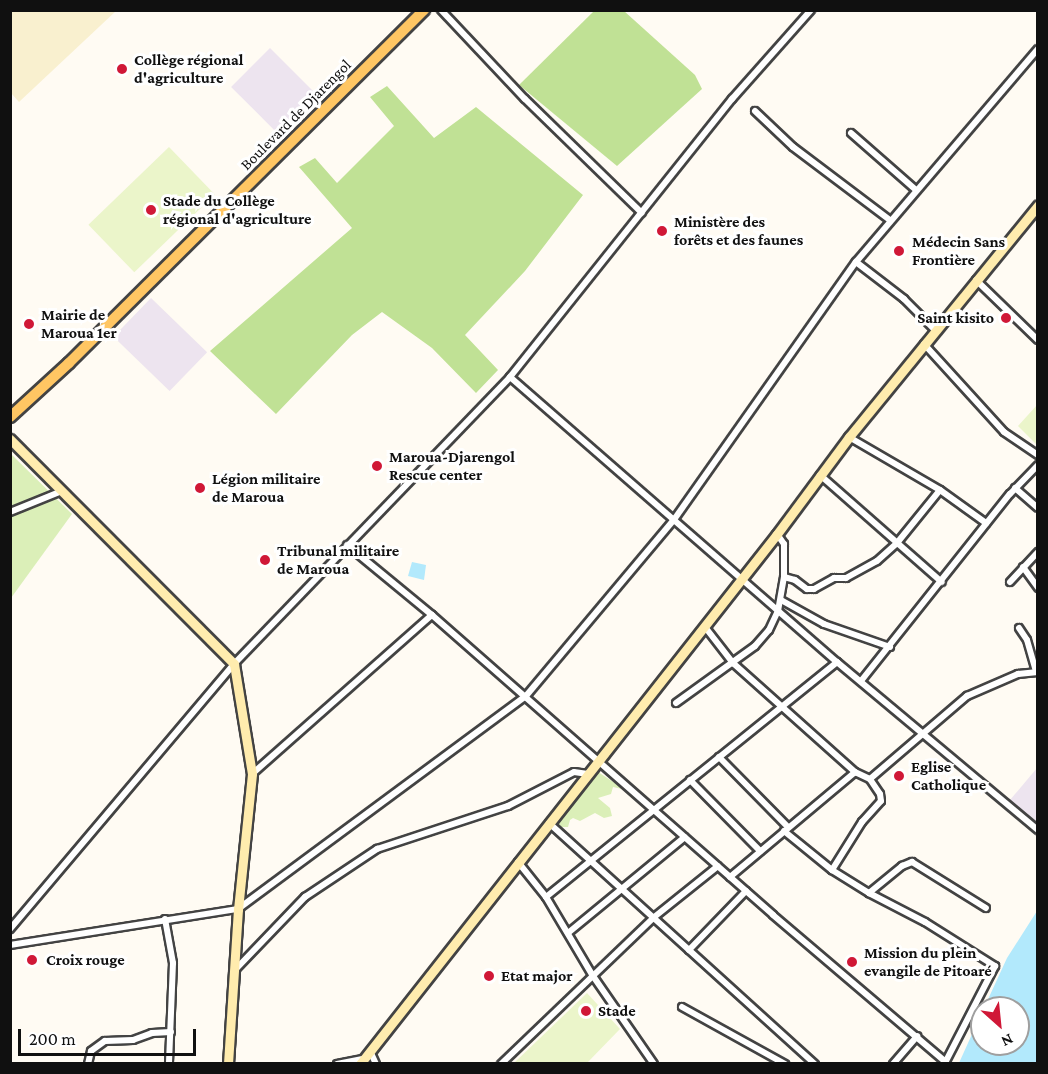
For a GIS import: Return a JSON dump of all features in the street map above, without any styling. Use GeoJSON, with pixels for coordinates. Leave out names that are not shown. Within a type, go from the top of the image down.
{"type":"FeatureCollection","features":[{"type":"Feature","properties":{"kind":"main road","name":"Boulevard de Djarengol"},"geometry":{"type":"LineString","coordinates":[[11,418],[424,10]]}},
{"type":"Feature","properties":{"kind":"street"},"geometry":{"type":"LineString","coordinates":[[441,10],[525,99],[642,213]]}},
{"type":"Feature","properties":{"kind":"street"},"geometry":{"type":"LineString","coordinates":[[10,929],[234,664],[510,377],[732,99],[811,10]]}},
{"type":"Feature","properties":{"kind":"street"},"geometry":{"type":"LineString","coordinates":[[10,945],[238,909],[526,696],[673,521],[856,262],[1038,48]]}},
{"type":"Feature","properties":{"kind":"street"},"geometry":{"type":"LineString","coordinates":[[755,111],[793,147],[890,220]]}},
{"type":"Feature","properties":{"kind":"street"},"geometry":{"type":"LineString","coordinates":[[851,133],[916,190]]}},
{"type":"Feature","properties":{"kind":"street"},"geometry":{"type":"LineString","coordinates":[[337,1064],[365,1058],[705,627],[849,437],[975,279],[1038,205]]}},
{"type":"Feature","properties":{"kind":"street"},"geometry":{"type":"LineString","coordinates":[[856,262],[904,299],[935,330]]}},
{"type":"Feature","properties":{"kind":"street"},"geometry":{"type":"LineString","coordinates":[[975,279],[1038,340]]}},
{"type":"Feature","properties":{"kind":"street"},"geometry":{"type":"LineString","coordinates":[[924,344],[1004,432],[1038,455]]}},
{"type":"Feature","properties":{"kind":"street"},"geometry":{"type":"LineString","coordinates":[[510,377],[837,662],[1038,830]]}},
{"type":"Feature","properties":{"kind":"street"},"geometry":{"type":"LineString","coordinates":[[849,437],[940,490],[986,523]]}},
{"type":"Feature","properties":{"kind":"street"},"geometry":{"type":"LineString","coordinates":[[10,439],[234,664],[252,774],[238,909],[228,1064]]}},
{"type":"Feature","properties":{"kind":"street"},"geometry":{"type":"LineString","coordinates":[[861,681],[942,582],[986,523],[1038,465]]}},
{"type":"Feature","properties":{"kind":"street"},"geometry":{"type":"LineString","coordinates":[[820,475],[942,582]]}},
{"type":"Feature","properties":{"kind":"street"},"geometry":{"type":"LineString","coordinates":[[1015,489],[1038,508]]}},
{"type":"Feature","properties":{"kind":"street"},"geometry":{"type":"LineString","coordinates":[[784,578],[795,580],[807,589],[814,589],[831,579],[846,579],[877,561],[897,543],[940,490]]}},
{"type":"Feature","properties":{"kind":"street"},"geometry":{"type":"LineString","coordinates":[[10,512],[63,491]]}},
{"type":"Feature","properties":{"kind":"street"},"geometry":{"type":"LineString","coordinates":[[676,703],[755,646],[769,630],[778,611],[784,578],[784,544],[777,534]]}},
{"type":"Feature","properties":{"kind":"street"},"geometry":{"type":"LineString","coordinates":[[347,545],[526,696],[597,762],[654,808],[746,891],[917,1036],[945,1063],[995,966],[925,922],[869,893],[832,870],[786,829],[719,757]]}},
{"type":"Feature","properties":{"kind":"street"},"geometry":{"type":"LineString","coordinates":[[1010,582],[1038,552]]}},
{"type":"Feature","properties":{"kind":"street"},"geometry":{"type":"LineString","coordinates":[[1023,567],[1038,588]]}},
{"type":"Feature","properties":{"kind":"street"},"geometry":{"type":"LineString","coordinates":[[781,600],[824,624],[890,647]]}},
{"type":"Feature","properties":{"kind":"street"},"geometry":{"type":"LineString","coordinates":[[252,774],[432,615]]}},
{"type":"Feature","properties":{"kind":"street"},"geometry":{"type":"LineString","coordinates":[[705,627],[733,663],[855,772],[870,779],[880,794],[881,801],[861,822],[832,870]]}},
{"type":"Feature","properties":{"kind":"street"},"geometry":{"type":"LineString","coordinates":[[870,779],[967,696],[1018,674],[1037,672],[1027,640],[1019,628]]}},
{"type":"Feature","properties":{"kind":"street"},"geometry":{"type":"LineString","coordinates":[[546,897],[837,662]]}},
{"type":"Feature","properties":{"kind":"street"},"geometry":{"type":"LineString","coordinates":[[234,971],[305,897],[377,849],[508,806],[574,772],[588,774]]}},
{"type":"Feature","properties":{"kind":"street"},"geometry":{"type":"LineString","coordinates":[[730,877],[855,772]]}},
{"type":"Feature","properties":{"kind":"street"},"geometry":{"type":"LineString","coordinates":[[690,780],[759,851]]}},
{"type":"Feature","properties":{"kind":"street"},"geometry":{"type":"LineString","coordinates":[[549,823],[814,1064]]}},
{"type":"Feature","properties":{"kind":"street"},"geometry":{"type":"LineString","coordinates":[[568,933],[685,837]]}},
{"type":"Feature","properties":{"kind":"street"},"geometry":{"type":"LineString","coordinates":[[518,862],[546,897],[593,976],[654,1064]]}},
{"type":"Feature","properties":{"kind":"street"},"geometry":{"type":"LineString","coordinates":[[869,893],[902,866],[912,862],[986,908]]}},
{"type":"Feature","properties":{"kind":"street"},"geometry":{"type":"LineString","coordinates":[[504,1063],[653,918],[718,866]]}},
{"type":"Feature","properties":{"kind":"street"},"geometry":{"type":"LineString","coordinates":[[689,950],[746,891]]}},
{"type":"Feature","properties":{"kind":"street"},"geometry":{"type":"LineString","coordinates":[[165,920],[173,963],[169,1064]]}},
{"type":"Feature","properties":{"kind":"street"},"geometry":{"type":"LineString","coordinates":[[682,1007],[785,1064]]}},
{"type":"Feature","properties":{"kind":"street"},"geometry":{"type":"LineString","coordinates":[[88,1064],[91,1051],[105,1041],[133,1040],[152,1033],[171,1032]]}},
{"type":"Feature","properties":{"kind":"street"},"geometry":{"type":"LineString","coordinates":[[893,1064],[917,1036]]}},
{"type":"Feature","properties":{"kind":"street"},"geometry":{"type":"LineString","coordinates":[[365,1058],[376,1064]]}},
{"type":"Feature","properties":{"kind":"street"},"geometry":{"type":"LineString","coordinates":[[801,1064],[807,1058]]}},
{"type":"Feature","properties":{"kind":"shaded area"},"geometry":{"type":"Polygon","coordinates":[[[11,10],[116,11],[19,102],[11,93],[11,10]]]}},
{"type":"Feature","properties":{"kind":"shaded area"},"geometry":{"type":"Polygon","coordinates":[[[270,48],[319,97],[280,136],[231,87],[270,48]]]}},
{"type":"Feature","properties":{"kind":"shaded area"},"geometry":{"type":"Polygon","coordinates":[[[151,298],[207,352],[170,391],[113,337],[151,298]]]}},
{"type":"Feature","properties":{"kind":"shaded area"},"geometry":{"type":"Polygon","coordinates":[[[1037,768],[1037,824],[1010,800],[1037,768]]]}},
{"type":"Feature","properties":{"kind":"green space"},"geometry":{"type":"Polygon","coordinates":[[[594,11],[624,11],[695,75],[702,89],[617,166],[519,85],[594,11]]]}},
{"type":"Feature","properties":{"kind":"green space"},"geometry":{"type":"Polygon","coordinates":[[[387,86],[434,138],[476,107],[583,195],[525,271],[465,335],[498,370],[476,393],[432,348],[382,312],[352,335],[276,414],[210,351],[352,228],[299,167],[315,158],[337,183],[394,126],[370,97],[387,86]]]}},
{"type":"Feature","properties":{"kind":"green space","name":"Stade du Collège régional d'agriculture"},"geometry":{"type":"Polygon","coordinates":[[[169,147],[215,194],[134,272],[88,225],[169,147]]]}},
{"type":"Feature","properties":{"kind":"green space"},"geometry":{"type":"Polygon","coordinates":[[[1037,405],[1037,445],[1018,426],[1037,405]]]}},
{"type":"Feature","properties":{"kind":"green space"},"geometry":{"type":"Polygon","coordinates":[[[11,454],[72,514],[11,598],[11,454]]]}},
{"type":"Feature","properties":{"kind":"green space"},"geometry":{"type":"Polygon","coordinates":[[[598,772],[615,783],[622,782],[622,789],[613,787],[611,794],[598,798],[610,808],[612,816],[604,818],[595,813],[580,821],[573,818],[568,827],[560,827],[557,820],[575,790],[586,786],[598,772]]]}},
{"type":"Feature","properties":{"kind":"green space","name":"Stade"},"geometry":{"type":"Polygon","coordinates":[[[587,993],[620,1029],[587,1063],[514,1063],[587,993]]]}},
{"type":"Feature","properties":{"kind":"water"},"geometry":{"type":"Polygon","coordinates":[[[412,562],[426,565],[424,580],[408,576],[412,562]]]}},
{"type":"Feature","properties":{"kind":"water"},"geometry":{"type":"Polygon","coordinates":[[[1037,911],[1037,1063],[959,1063],[970,1039],[970,1056],[1030,1056],[1030,996],[990,996],[1007,958],[1037,911]]]}},
{"type":"Feature","properties":{"kind":"place","name":"Collège régional d'agriculture"},"geometry":{"type":"Point","coordinates":[122,69]}},
{"type":"Feature","properties":{"kind":"place","name":"Stade du Collège régional d'agriculture"},"geometry":{"type":"Point","coordinates":[151,210]}},
{"type":"Feature","properties":{"kind":"place","name":"Ministère des forêts et des faunes"},"geometry":{"type":"Point","coordinates":[662,231]}},
{"type":"Feature","properties":{"kind":"place","name":"Médecin Sans Frontière"},"geometry":{"type":"Point","coordinates":[899,251]}},
{"type":"Feature","properties":{"kind":"place","name":"Saint kisito"},"geometry":{"type":"Point","coordinates":[1006,318]}},
{"type":"Feature","properties":{"kind":"place","name":"Mairie de Maroua 1er"},"geometry":{"type":"Point","coordinates":[29,324]}},
{"type":"Feature","properties":{"kind":"place","name":"Maroua-Djarengol Rescue center"},"geometry":{"type":"Point","coordinates":[377,466]}},
{"type":"Feature","properties":{"kind":"place","name":"Légion militaire de Maroua"},"geometry":{"type":"Point","coordinates":[200,488]}},
{"type":"Feature","properties":{"kind":"place","name":"Tribunal militaire de Maroua"},"geometry":{"type":"Point","coordinates":[265,560]}},
{"type":"Feature","properties":{"kind":"place","name":"Eglise Catholique"},"geometry":{"type":"Point","coordinates":[899,776]}},
{"type":"Feature","properties":{"kind":"place","name":"Croix rouge"},"geometry":{"type":"Point","coordinates":[32,960]}},
{"type":"Feature","properties":{"kind":"place","name":"Mission du plein evangile de Pitoaré"},"geometry":{"type":"Point","coordinates":[852,962]}},
{"type":"Feature","properties":{"kind":"place","name":"Etat major"},"geometry":{"type":"Point","coordinates":[489,976]}},
{"type":"Feature","properties":{"kind":"place","name":"Stade"},"geometry":{"type":"Point","coordinates":[586,1011]}}]}
